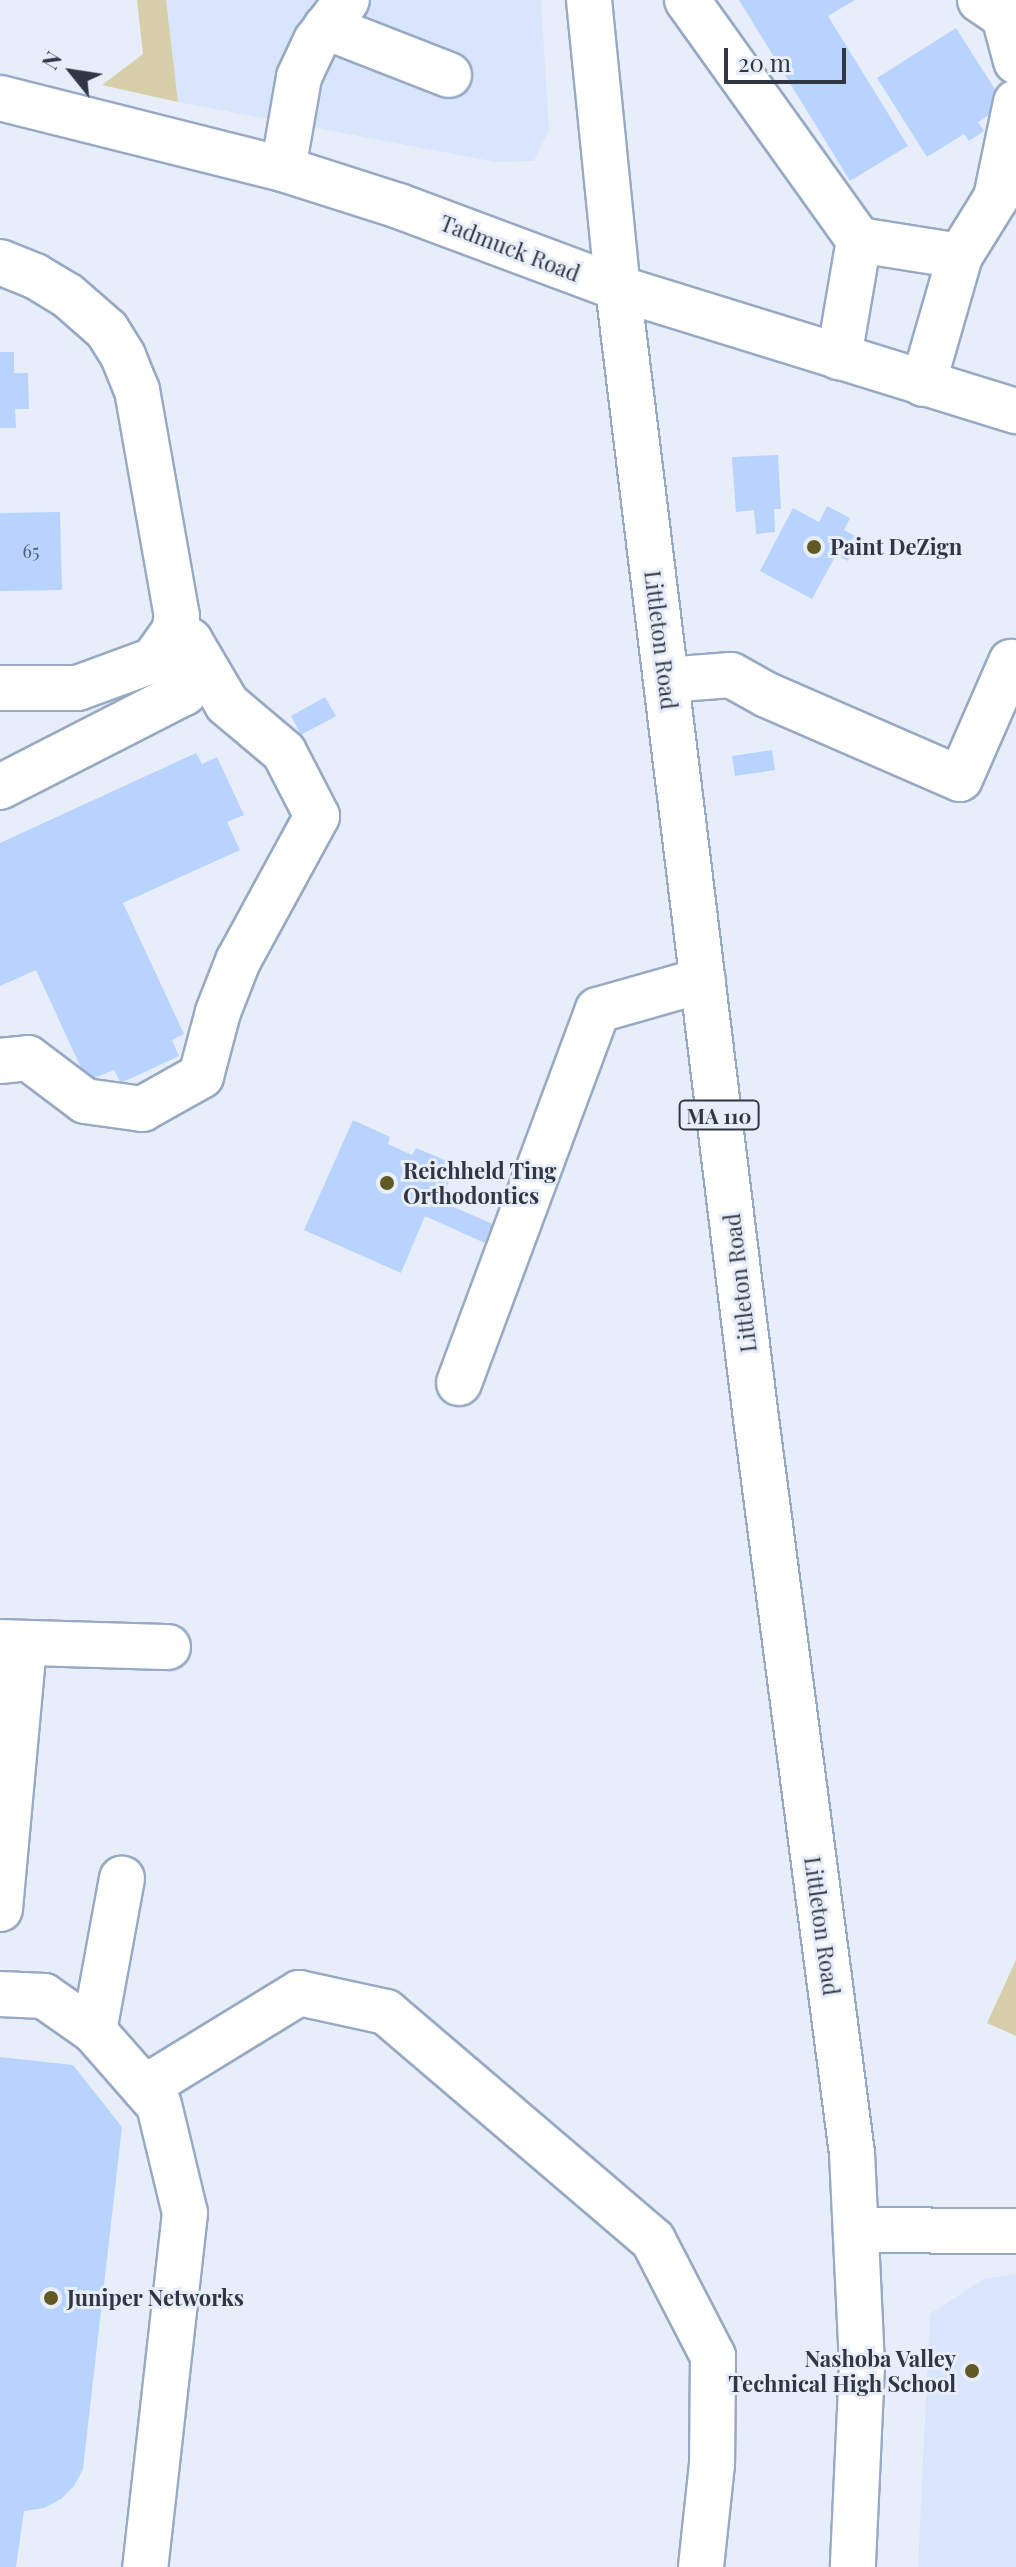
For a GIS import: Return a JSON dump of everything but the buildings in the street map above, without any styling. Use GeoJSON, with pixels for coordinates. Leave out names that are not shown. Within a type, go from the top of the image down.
{"type":"FeatureCollection","features":[{"type":"Feature","properties":{"kind":"main road","name":"Littleton Road"},"geometry":{"type":"LineString","coordinates":[[589,0],[618,288],[852,2153],[858,2230],[861,2438],[853,2567]]}},
{"type":"Feature","properties":{"kind":"main road"},"geometry":{"type":"LineString","coordinates":[[687,0],[859,240],[839,357]]}},
{"type":"Feature","properties":{"kind":"main road"},"geometry":{"type":"LineString","coordinates":[[980,0],[1004,16],[1016,61]]}},
{"type":"Feature","properties":{"kind":"main road"},"geometry":{"type":"LineString","coordinates":[[283,169],[299,77],[336,14],[449,75]]}},
{"type":"Feature","properties":{"kind":"main road","name":"Tadmuck Road"},"geometry":{"type":"LineString","coordinates":[[0,98],[283,169],[399,206],[618,288],[1016,411]]}},
{"type":"Feature","properties":{"kind":"main road"},"geometry":{"type":"LineString","coordinates":[[923,384],[960,256],[996,198],[1016,102]]}},
{"type":"Feature","properties":{"kind":"main road"},"geometry":{"type":"LineString","coordinates":[[859,240],[960,256]]}},
{"type":"Feature","properties":{"kind":"main road"},"geometry":{"type":"LineString","coordinates":[[0,262],[35,276],[67,295],[107,330],[123,356],[137,390],[149,453],[182,636],[184,693],[0,787]]}},
{"type":"Feature","properties":{"kind":"main road"},"geometry":{"type":"LineString","coordinates":[[0,688],[78,688],[154,660],[182,636]]}},
{"type":"Feature","properties":{"kind":"main road"},"geometry":{"type":"LineString","coordinates":[[0,1061],[28,1058],[85,1101],[142,1109],[201,1076],[218,1012],[238,961],[317,816],[284,752],[227,704],[182,636]]}},
{"type":"Feature","properties":{"kind":"main road"},"geometry":{"type":"LineString","coordinates":[[666,680],[731,675],[767,695],[960,779],[1011,662]]}},
{"type":"Feature","properties":{"kind":"main road"},"geometry":{"type":"LineString","coordinates":[[459,1383],[598,1010],[703,980]]}},
{"type":"Feature","properties":{"kind":"main road"},"geometry":{"type":"LineString","coordinates":[[0,1909],[12,1643],[168,1647]]}},
{"type":"Feature","properties":{"kind":"main road"},"geometry":{"type":"LineString","coordinates":[[94,2031],[122,1879]]}},
{"type":"Feature","properties":{"kind":"main road"},"geometry":{"type":"LineString","coordinates":[[144,2088],[299,1993],[386,2012],[653,2240],[713,2356],[712,2464],[701,2567]]}},
{"type":"Feature","properties":{"kind":"main road"},"geometry":{"type":"LineString","coordinates":[[0,1994],[44,1996],[94,2031],[159,2105],[185,2213],[145,2567]]}},
{"type":"Feature","properties":{"kind":"main road"},"geometry":{"type":"LineString","coordinates":[[858,2230],[1016,2231]]}},
{"type":"Feature","properties":{"kind":"shaded area"},"geometry":{"type":"Polygon","coordinates":[[[137,0],[166,0],[178,102],[102,85],[143,54],[137,0]]]}},
{"type":"Feature","properties":{"kind":"shaded area"},"geometry":{"type":"Polygon","coordinates":[[[166,0],[541,0],[549,130],[534,161],[496,162],[178,102],[166,0]]]}},
{"type":"Feature","properties":{"kind":"shaded area"},"geometry":{"type":"Polygon","coordinates":[[[1016,1960],[1016,2036],[987,2023],[1016,1960]]]}},
{"type":"Feature","properties":{"kind":"shaded area","name":"Nashoba Valley Technical High School"},"geometry":{"type":"Polygon","coordinates":[[[1016,2274],[1016,2567],[918,2567],[930,2314],[984,2279],[1016,2274]]]}},
{"type":"Feature","properties":{"kind":"place","name":"Paint DeZign"},"geometry":{"type":"Point","coordinates":[814,547]}},
{"type":"Feature","properties":{"kind":"place","name":"Reichheld Ting Orthodontics"},"geometry":{"type":"Point","coordinates":[387,1183]}},
{"type":"Feature","properties":{"kind":"place","name":"Juniper Networks"},"geometry":{"type":"Point","coordinates":[51,2298]}},
{"type":"Feature","properties":{"kind":"place","name":"Nashoba Valley Technical High School"},"geometry":{"type":"Point","coordinates":[972,2371]}}]}
